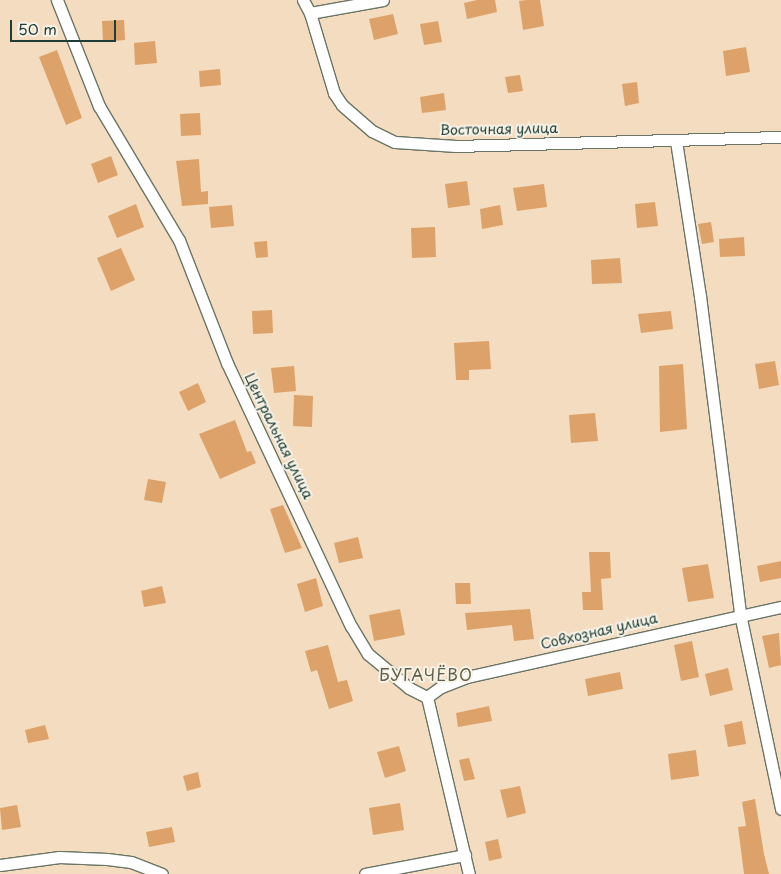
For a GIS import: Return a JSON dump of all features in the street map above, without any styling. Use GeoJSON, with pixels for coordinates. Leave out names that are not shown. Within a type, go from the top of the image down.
{"type":"FeatureCollection","features":[{"type":"Feature","properties":{"kind":"street","name":"Центральная улица"},"geometry":{"type":"LineString","coordinates":[[57,0],[99,106],[179,240],[227,363],[351,626],[368,654],[409,688],[427,697]]}},
{"type":"Feature","properties":{"kind":"street","name":"Восточная улица"},"geometry":{"type":"LineString","coordinates":[[303,0],[310,13],[334,93],[342,105],[372,131],[395,142],[456,146],[781,137]]}},
{"type":"Feature","properties":{"kind":"street"},"geometry":{"type":"LineString","coordinates":[[310,13],[384,0]]}},
{"type":"Feature","properties":{"kind":"street"},"geometry":{"type":"LineString","coordinates":[[676,141],[700,296],[740,614],[781,809]]}},
{"type":"Feature","properties":{"kind":"street","name":"Совхозная улица"},"geometry":{"type":"LineString","coordinates":[[427,697],[441,687],[468,677],[740,614],[781,607]]}},
{"type":"Feature","properties":{"kind":"street"},"geometry":{"type":"LineString","coordinates":[[427,697],[469,874]]}},
{"type":"Feature","properties":{"kind":"street"},"geometry":{"type":"LineString","coordinates":[[365,874],[465,855]]}},
{"type":"Feature","properties":{"kind":"street"},"geometry":{"type":"LineString","coordinates":[[0,865],[59,857],[107,859],[131,862],[162,874]]}},
{"type":"Feature","properties":{"kind":"building"},"geometry":{"type":"Polygon","coordinates":[[[477,0],[495,0],[497,12],[467,19],[464,3],[477,0]]]}},
{"type":"Feature","properties":{"kind":"building"},"geometry":{"type":"Polygon","coordinates":[[[540,0],[544,26],[523,30],[519,1],[540,0]]]}},
{"type":"Feature","properties":{"kind":"building"},"geometry":{"type":"Polygon","coordinates":[[[393,14],[398,34],[374,40],[369,19],[393,14]]]}},
{"type":"Feature","properties":{"kind":"building"},"geometry":{"type":"Polygon","coordinates":[[[124,20],[125,40],[103,42],[102,21],[124,20]]]}},
{"type":"Feature","properties":{"kind":"building"},"geometry":{"type":"Polygon","coordinates":[[[438,21],[442,42],[424,45],[420,24],[438,21]]]}},
{"type":"Feature","properties":{"kind":"building"},"geometry":{"type":"Polygon","coordinates":[[[155,41],[157,63],[135,65],[134,43],[155,41]]]}},
{"type":"Feature","properties":{"kind":"building"},"geometry":{"type":"Polygon","coordinates":[[[746,47],[750,72],[726,76],[723,51],[746,47]]]}},
{"type":"Feature","properties":{"kind":"building"},"geometry":{"type":"Polygon","coordinates":[[[57,50],[82,118],[66,125],[39,57],[57,50]]]}},
{"type":"Feature","properties":{"kind":"building"},"geometry":{"type":"Polygon","coordinates":[[[220,69],[221,85],[200,87],[199,71],[220,69]]]}},
{"type":"Feature","properties":{"kind":"building"},"geometry":{"type":"Polygon","coordinates":[[[520,75],[523,91],[508,93],[505,77],[520,75]]]}},
{"type":"Feature","properties":{"kind":"building"},"geometry":{"type":"Polygon","coordinates":[[[637,82],[639,103],[625,106],[622,84],[637,82]]]}},
{"type":"Feature","properties":{"kind":"building"},"geometry":{"type":"Polygon","coordinates":[[[444,93],[446,110],[422,113],[420,97],[444,93]]]}},
{"type":"Feature","properties":{"kind":"building"},"geometry":{"type":"Polygon","coordinates":[[[200,113],[201,135],[181,136],[180,114],[200,113]]]}},
{"type":"Feature","properties":{"kind":"building"},"geometry":{"type":"Polygon","coordinates":[[[111,156],[118,175],[98,183],[91,164],[111,156]]]}},
{"type":"Feature","properties":{"kind":"building"},"geometry":{"type":"Polygon","coordinates":[[[199,159],[201,192],[208,191],[208,204],[182,206],[176,161],[199,159]]]}},
{"type":"Feature","properties":{"kind":"building"},"geometry":{"type":"Polygon","coordinates":[[[467,181],[470,205],[448,208],[445,184],[467,181]]]}},
{"type":"Feature","properties":{"kind":"building"},"geometry":{"type":"Polygon","coordinates":[[[544,184],[547,207],[517,211],[513,188],[544,184]]]}},
{"type":"Feature","properties":{"kind":"building"},"geometry":{"type":"Polygon","coordinates":[[[655,202],[658,226],[637,228],[635,204],[655,202]]]}},
{"type":"Feature","properties":{"kind":"building"},"geometry":{"type":"Polygon","coordinates":[[[136,204],[144,227],[117,238],[108,216],[136,204]]]}},
{"type":"Feature","properties":{"kind":"building"},"geometry":{"type":"Polygon","coordinates":[[[232,205],[234,226],[211,228],[209,207],[232,205]]]}},
{"type":"Feature","properties":{"kind":"building"},"geometry":{"type":"Polygon","coordinates":[[[500,205],[503,225],[482,229],[480,209],[500,205]]]}},
{"type":"Feature","properties":{"kind":"building"},"geometry":{"type":"Polygon","coordinates":[[[711,222],[714,242],[702,244],[698,224],[711,222]]]}},
{"type":"Feature","properties":{"kind":"building"},"geometry":{"type":"Polygon","coordinates":[[[435,227],[436,257],[412,258],[411,228],[435,227]]]}},
{"type":"Feature","properties":{"kind":"building"},"geometry":{"type":"Polygon","coordinates":[[[744,237],[745,256],[720,257],[719,239],[744,237]]]}},
{"type":"Feature","properties":{"kind":"building"},"geometry":{"type":"Polygon","coordinates":[[[267,241],[268,257],[256,258],[254,242],[267,241]]]}},
{"type":"Feature","properties":{"kind":"building"},"geometry":{"type":"Polygon","coordinates":[[[121,248],[135,280],[111,291],[97,258],[121,248]]]}},
{"type":"Feature","properties":{"kind":"building"},"geometry":{"type":"Polygon","coordinates":[[[620,258],[622,283],[592,284],[591,260],[620,258]]]}},
{"type":"Feature","properties":{"kind":"building"},"geometry":{"type":"Polygon","coordinates":[[[272,310],[273,333],[253,334],[252,311],[272,310]]]}},
{"type":"Feature","properties":{"kind":"building"},"geometry":{"type":"Polygon","coordinates":[[[671,311],[673,329],[641,333],[638,314],[671,311]]]}},
{"type":"Feature","properties":{"kind":"building"},"geometry":{"type":"Polygon","coordinates":[[[489,341],[491,369],[469,370],[469,380],[456,380],[454,343],[489,341]]]}},
{"type":"Feature","properties":{"kind":"building"},"geometry":{"type":"Polygon","coordinates":[[[775,361],[779,385],[759,389],[755,364],[775,361]]]}},
{"type":"Feature","properties":{"kind":"building"},"geometry":{"type":"Polygon","coordinates":[[[683,364],[687,429],[660,432],[659,366],[683,364]]]}},
{"type":"Feature","properties":{"kind":"building"},"geometry":{"type":"Polygon","coordinates":[[[294,366],[296,391],[274,393],[271,368],[294,366]]]}},
{"type":"Feature","properties":{"kind":"building"},"geometry":{"type":"Polygon","coordinates":[[[198,383],[206,402],[188,411],[179,392],[198,383]]]}},
{"type":"Feature","properties":{"kind":"building"},"geometry":{"type":"Polygon","coordinates":[[[294,395],[313,396],[312,427],[293,426],[294,395]]]}},
{"type":"Feature","properties":{"kind":"building"},"geometry":{"type":"Polygon","coordinates":[[[595,413],[598,441],[571,443],[569,415],[595,413]]]}},
{"type":"Feature","properties":{"kind":"building"},"geometry":{"type":"Polygon","coordinates":[[[235,420],[247,452],[251,451],[256,463],[220,479],[199,434],[235,420]]]}},
{"type":"Feature","properties":{"kind":"building"},"geometry":{"type":"Polygon","coordinates":[[[148,479],[166,482],[162,503],[144,500],[148,479]]]}},
{"type":"Feature","properties":{"kind":"building"},"geometry":{"type":"Polygon","coordinates":[[[283,505],[302,548],[285,553],[270,509],[283,505]]]}},
{"type":"Feature","properties":{"kind":"building"},"geometry":{"type":"Polygon","coordinates":[[[358,537],[363,558],[339,563],[334,543],[358,537]]]}},
{"type":"Feature","properties":{"kind":"building"},"geometry":{"type":"Polygon","coordinates":[[[589,552],[610,552],[611,578],[601,579],[603,610],[583,610],[582,592],[591,592],[589,552]]]}},
{"type":"Feature","properties":{"kind":"building"},"geometry":{"type":"Polygon","coordinates":[[[781,561],[781,578],[760,582],[757,566],[781,561]]]}},
{"type":"Feature","properties":{"kind":"building"},"geometry":{"type":"Polygon","coordinates":[[[708,564],[714,598],[688,602],[682,568],[708,564]]]}},
{"type":"Feature","properties":{"kind":"building"},"geometry":{"type":"Polygon","coordinates":[[[316,578],[323,606],[305,612],[297,584],[316,578]]]}},
{"type":"Feature","properties":{"kind":"building"},"geometry":{"type":"Polygon","coordinates":[[[455,583],[470,583],[471,604],[456,604],[455,583]]]}},
{"type":"Feature","properties":{"kind":"building"},"geometry":{"type":"Polygon","coordinates":[[[162,586],[166,603],[144,607],[141,591],[162,586]]]}},
{"type":"Feature","properties":{"kind":"building"},"geometry":{"type":"Polygon","coordinates":[[[400,609],[405,635],[374,641],[369,615],[400,609]]]}},
{"type":"Feature","properties":{"kind":"building"},"geometry":{"type":"Polygon","coordinates":[[[530,609],[534,639],[514,641],[512,625],[467,630],[465,613],[530,609]]]}},
{"type":"Feature","properties":{"kind":"building"},"geometry":{"type":"Polygon","coordinates":[[[779,633],[781,665],[769,668],[762,636],[779,633]]]}},
{"type":"Feature","properties":{"kind":"building"},"geometry":{"type":"Polygon","coordinates":[[[692,641],[699,677],[681,681],[674,645],[692,641]]]}},
{"type":"Feature","properties":{"kind":"building"},"geometry":{"type":"Polygon","coordinates":[[[328,645],[338,682],[347,680],[353,701],[329,709],[317,670],[311,672],[305,651],[328,645]]]}},
{"type":"Feature","properties":{"kind":"building"},"geometry":{"type":"Polygon","coordinates":[[[728,668],[733,690],[710,696],[705,674],[728,668]]]}},
{"type":"Feature","properties":{"kind":"building"},"geometry":{"type":"Polygon","coordinates":[[[620,672],[623,689],[588,696],[585,679],[620,672]]]}},
{"type":"Feature","properties":{"kind":"building"},"geometry":{"type":"Polygon","coordinates":[[[489,706],[492,721],[458,727],[456,713],[489,706]]]}},
{"type":"Feature","properties":{"kind":"building"},"geometry":{"type":"Polygon","coordinates":[[[742,721],[746,744],[728,747],[724,725],[742,721]]]}},
{"type":"Feature","properties":{"kind":"building"},"geometry":{"type":"Polygon","coordinates":[[[45,725],[49,739],[28,743],[25,730],[45,725]]]}},
{"type":"Feature","properties":{"kind":"building"},"geometry":{"type":"Polygon","coordinates":[[[399,746],[406,771],[385,778],[377,752],[399,746]]]}},
{"type":"Feature","properties":{"kind":"building"},"geometry":{"type":"Polygon","coordinates":[[[696,750],[699,776],[671,780],[668,754],[696,750]]]}},
{"type":"Feature","properties":{"kind":"building"},"geometry":{"type":"Polygon","coordinates":[[[469,758],[475,779],[464,781],[459,760],[469,758]]]}},
{"type":"Feature","properties":{"kind":"building"},"geometry":{"type":"Polygon","coordinates":[[[198,772],[201,787],[187,791],[183,776],[198,772]]]}},
{"type":"Feature","properties":{"kind":"building"},"geometry":{"type":"Polygon","coordinates":[[[520,786],[526,813],[507,818],[500,790],[520,786]]]}},
{"type":"Feature","properties":{"kind":"building"},"geometry":{"type":"Polygon","coordinates":[[[755,799],[769,874],[744,874],[738,827],[746,826],[742,802],[755,799]]]}},
{"type":"Feature","properties":{"kind":"building"},"geometry":{"type":"Polygon","coordinates":[[[400,803],[404,830],[373,835],[369,808],[400,803]]]}},
{"type":"Feature","properties":{"kind":"building"},"geometry":{"type":"Polygon","coordinates":[[[17,805],[21,827],[2,830],[0,808],[17,805]]]}},
{"type":"Feature","properties":{"kind":"building"},"geometry":{"type":"Polygon","coordinates":[[[172,827],[175,842],[149,847],[146,832],[172,827]]]}},
{"type":"Feature","properties":{"kind":"building"},"geometry":{"type":"Polygon","coordinates":[[[498,839],[502,858],[489,861],[485,842],[498,839]]]}},
{"type":"Feature","properties":{"kind":"district","name":"БУГАЧЁВО"},"geometry":{"type":"Point","coordinates":[426,674]}}]}
